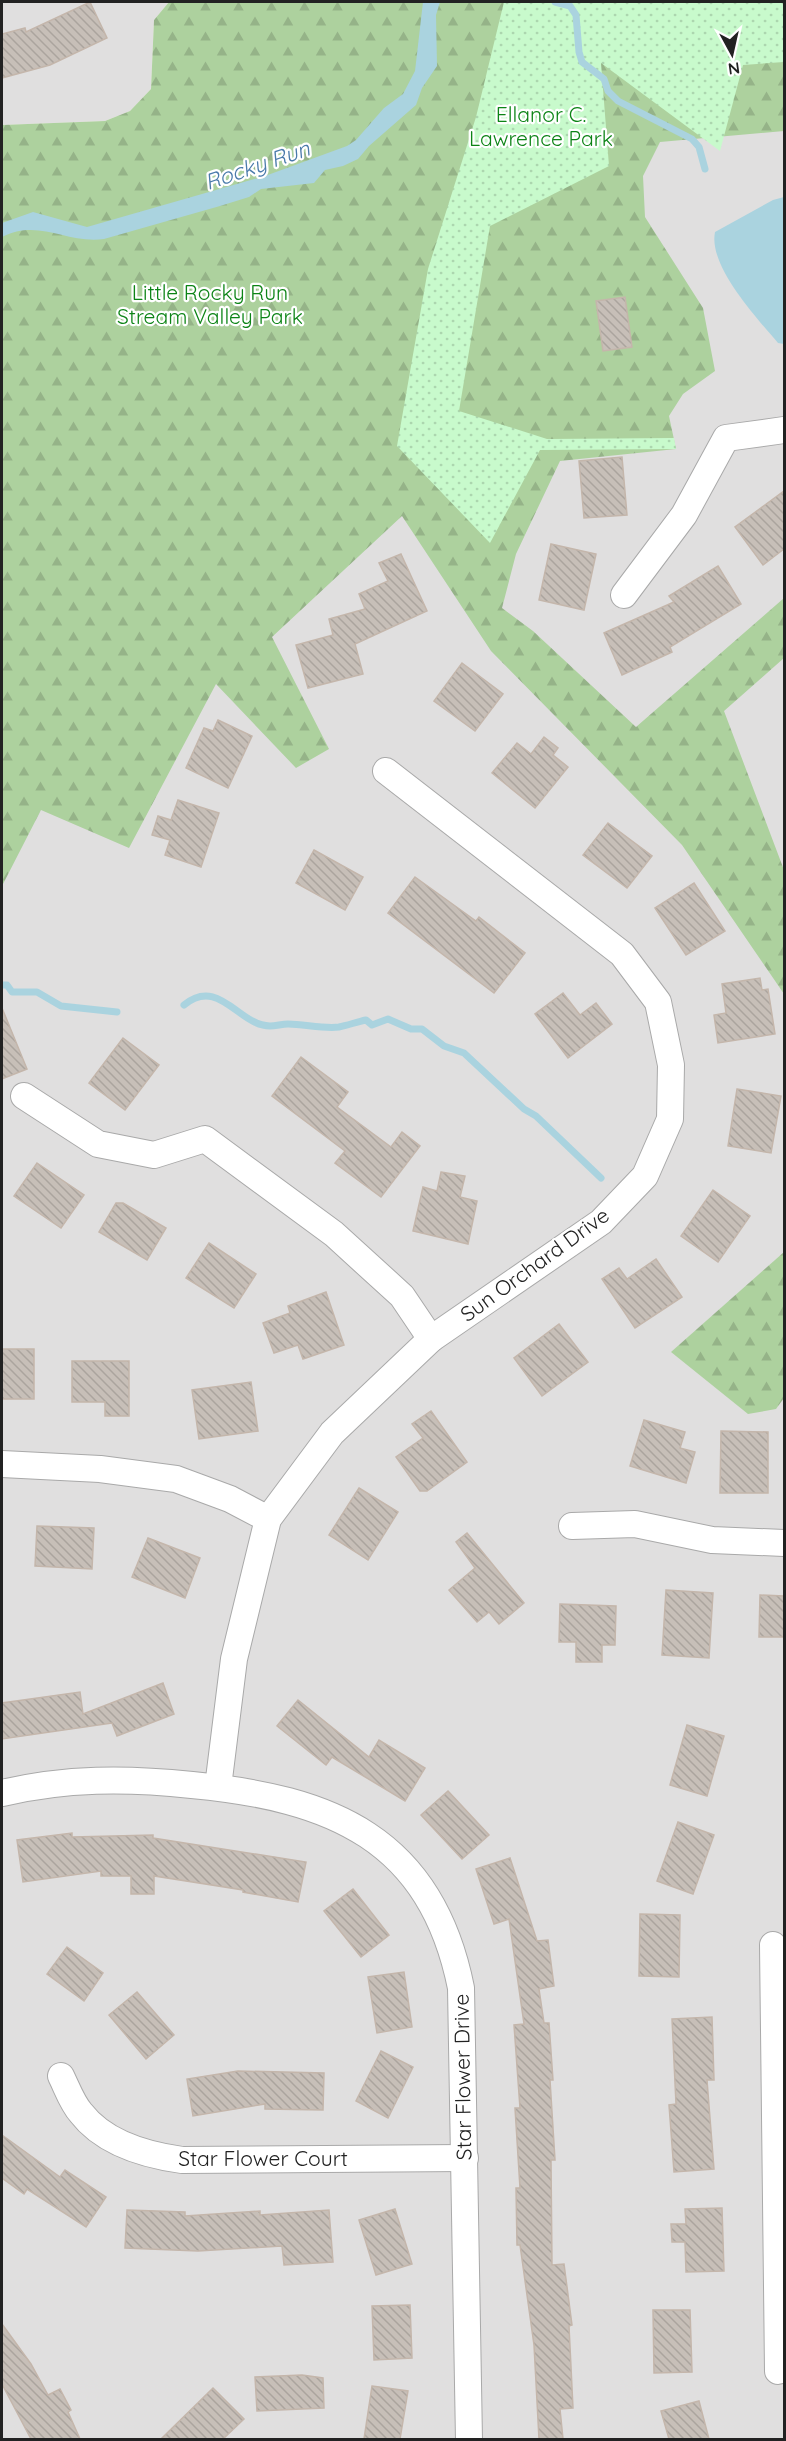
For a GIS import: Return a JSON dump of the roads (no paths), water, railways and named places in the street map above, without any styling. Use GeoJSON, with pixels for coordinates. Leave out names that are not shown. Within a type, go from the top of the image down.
{"type":"FeatureCollection","features":[{"type":"Feature","properties":{"kind":"street"},"geometry":{"type":"LineString","coordinates":[[624,595],[684,514],[726,438],[784,430]]}},
{"type":"Feature","properties":{"kind":"street","name":"Sun Orchard Drive"},"geometry":{"type":"LineString","coordinates":[[218,1787],[234,1659],[268,1518],[332,1433],[431,1339],[601,1222],[645,1176],[670,1119],[671,1065],[658,1002],[622,954],[386,771]]}},
{"type":"Feature","properties":{"kind":"street"},"geometry":{"type":"LineString","coordinates":[[24,1096],[98,1144],[154,1155],[205,1139],[334,1234],[402,1296],[431,1339]]}},
{"type":"Feature","properties":{"kind":"street"},"geometry":{"type":"LineString","coordinates":[[2,1464],[100,1469],[176,1479],[230,1499],[268,1518]]}},
{"type":"Feature","properties":{"kind":"street"},"geometry":{"type":"LineString","coordinates":[[572,1526],[635,1524],[712,1540],[784,1543]]}},
{"type":"Feature","properties":{"kind":"street","name":"Star Flower Drive"},"geometry":{"type":"LineString","coordinates":[[2,1793],[38,1784],[84,1779],[130,1779],[218,1787],[298,1802],[345,1821],[390,1853],[425,1894],[448,1939],[461,1988],[469,2439]]}},
{"type":"Feature","properties":{"kind":"street"},"geometry":{"type":"LineString","coordinates":[[773,1945],[781,2133],[777,2371]]}},
{"type":"Feature","properties":{"kind":"street","name":"Star Flower Court"},"geometry":{"type":"LineString","coordinates":[[61,2076],[79,2112],[90,2123],[132,2148],[163,2158],[182,2160],[465,2158]]}},
{"type":"Feature","properties":{"kind":"water"},"geometry":{"type":"Polygon","coordinates":[[[423,2],[440,2],[436,15],[437,66],[422,88],[416,105],[369,146],[358,159],[343,166],[325,170],[314,183],[261,189],[249,197],[104,239],[90,240],[28,230],[2,237],[2,223],[33,212],[87,227],[265,176],[347,146],[356,140],[384,108],[403,94],[415,71],[423,2]]]}},
{"type":"Feature","properties":{"kind":"water"},"geometry":{"type":"Polygon","coordinates":[[[784,197],[784,344],[778,343],[747,306],[726,275],[715,246],[715,232],[773,200],[784,197]]]}},
{"type":"Feature","properties":{"kind":"waterway"},"geometry":{"type":"LineString","coordinates":[[555,2],[570,6],[576,15],[582,62],[604,79],[608,91],[618,101],[692,139],[699,147],[705,169]]}},
{"type":"Feature","properties":{"kind":"waterway"},"geometry":{"type":"LineString","coordinates":[[2,985],[7,985],[12,992],[37,992],[61,1006],[117,1012]]}},
{"type":"Feature","properties":{"kind":"waterway"},"geometry":{"type":"LineString","coordinates":[[184,1005],[196,998],[208,996],[218,999],[248,1019],[270,1026],[288,1024],[339,1027],[366,1020],[372,1025],[388,1019],[411,1029],[422,1029],[444,1046],[464,1053],[524,1109],[536,1116],[601,1178]]}},
{"type":"Feature","properties":{"kind":"park label","name":"Ellanor C. Lawrence Park"},"geometry":{"type":"Point","coordinates":[541,127]}},
{"type":"Feature","properties":{"kind":"park label","name":"Little Rocky Run Stream Valley Park"},"geometry":{"type":"Point","coordinates":[210,305]}},
{"type":"Feature","properties":{"kind":"water label","name":"Rocky Run"},"geometry":{"type":"Point","coordinates":[257,165]}}]}
